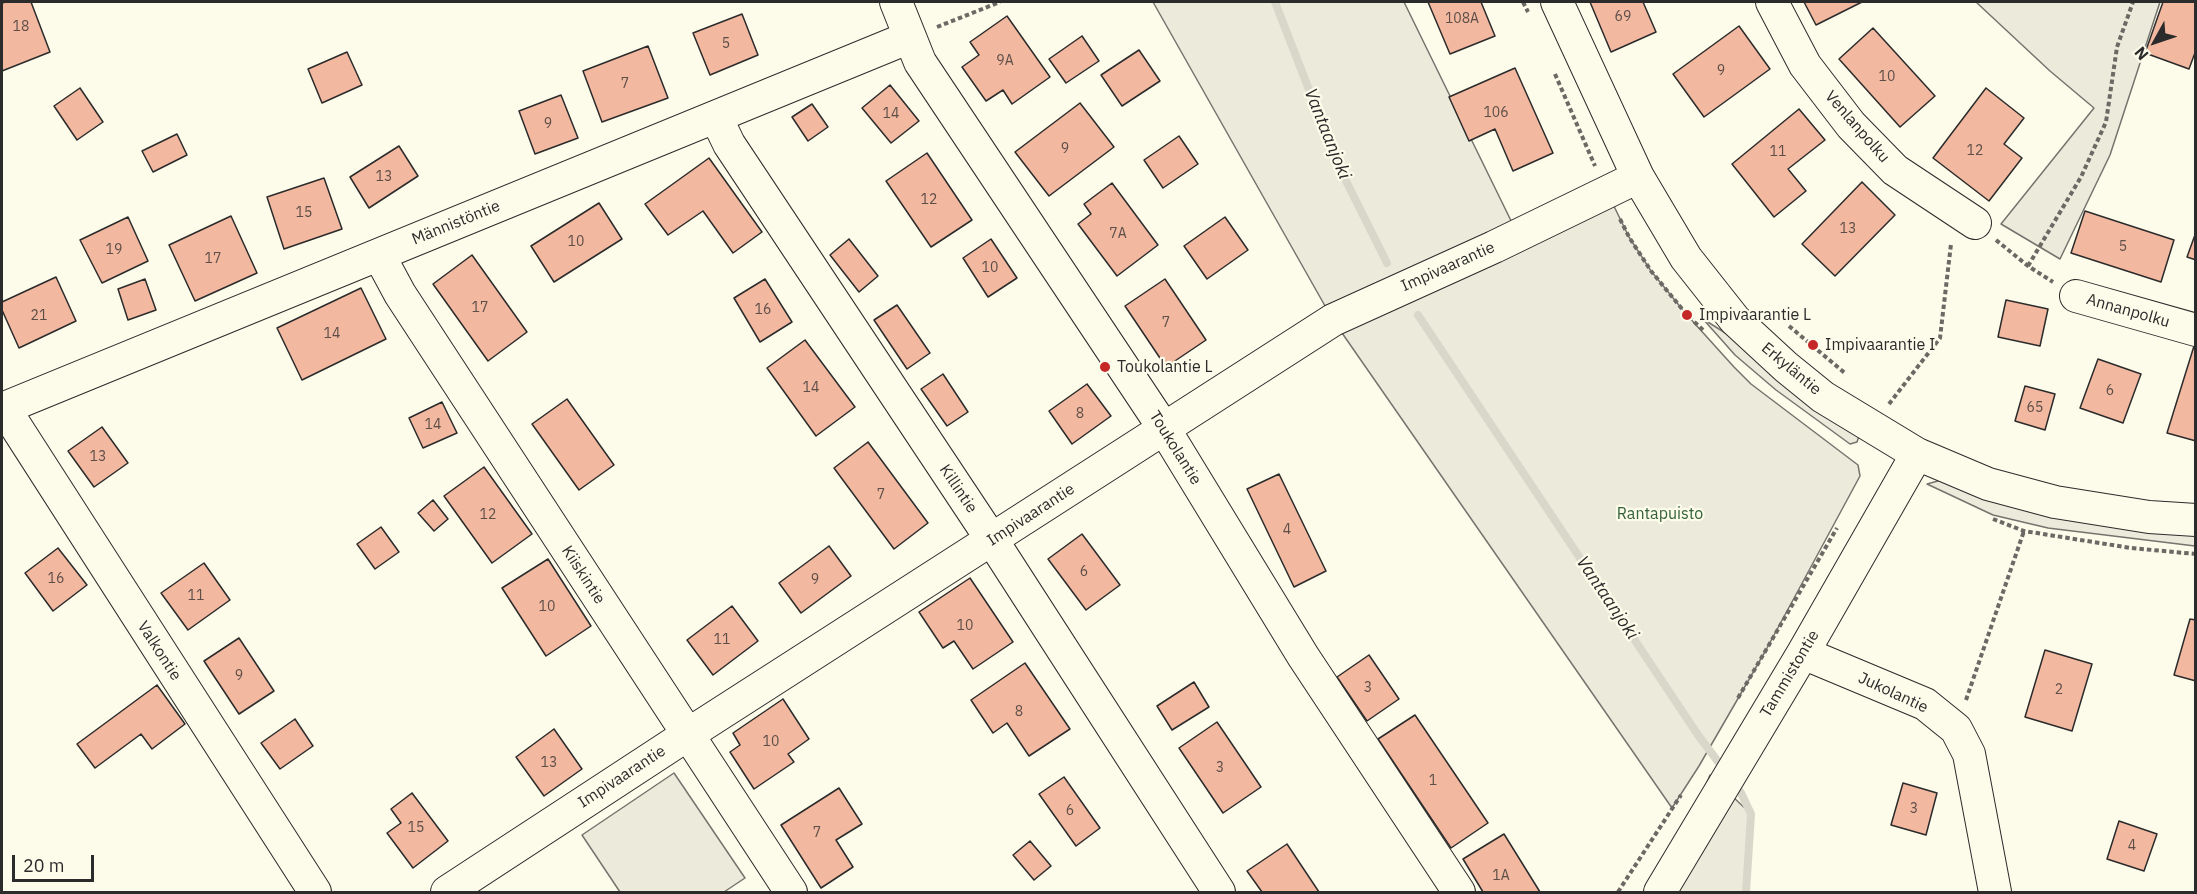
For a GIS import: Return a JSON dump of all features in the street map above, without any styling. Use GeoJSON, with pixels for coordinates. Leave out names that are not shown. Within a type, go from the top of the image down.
{"type":"FeatureCollection","features":[{"type":"Feature","properties":{"kind":"street","name":"Toukolantie"},"geometry":{"type":"LineString","coordinates":[[896,2],[920,62],[1165,430],[1303,656],[1459,892]]}},
{"type":"Feature","properties":{"kind":"street","name":"Erkyläntie"},"geometry":{"type":"LineString","coordinates":[[1557,2],[1638,177],[1686,258],[1735,320],[1823,397],[1917,454],[1988,484],[2055,502],[2149,517],[2196,520]]}},
{"type":"Feature","properties":{"kind":"street","name":"Venlanpolku"},"geometry":{"type":"LineString","coordinates":[[1772,2],[1805,65],[1851,125],[1895,170],[1965,217]]}},
{"type":"Feature","properties":{"kind":"street","name":"Männistöntie"},"geometry":{"type":"LineString","coordinates":[[3,409],[910,37]]}},
{"type":"Feature","properties":{"kind":"street","name":"Killintie"},"geometry":{"type":"LineString","coordinates":[[716,117],[729,144],[992,540],[1219,892]]}},
{"type":"Feature","properties":{"kind":"street","name":"Impivaarantie"},"geometry":{"type":"LineString","coordinates":[[447,892],[1333,320],[1494,247],[1638,177]]}},
{"type":"Feature","properties":{"kind":"street","name":"Kiiskintie"},"geometry":{"type":"LineString","coordinates":[[379,255],[407,304],[791,892]]}},
{"type":"Feature","properties":{"kind":"street","name":"Annanpolku"},"geometry":{"type":"LineString","coordinates":[[2076,296],[2190,321]]}},
{"type":"Feature","properties":{"kind":"street","name":"Valkontie"},"geometry":{"type":"LineString","coordinates":[[3,409],[315,892]]}},
{"type":"Feature","properties":{"kind":"street","name":"Tammistontie"},"geometry":{"type":"LineString","coordinates":[[1660,892],[1803,653],[1917,454]]}},
{"type":"Feature","properties":{"kind":"street","name":"Jukolantie"},"geometry":{"type":"LineString","coordinates":[[1803,653],[1925,704],[1956,729],[1969,754],[1995,892]]}},
{"type":"Feature","properties":{"kind":"path"},"geometry":{"type":"LineString","coordinates":[[910,37],[1000,2]]}},
{"type":"Feature","properties":{"kind":"path"},"geometry":{"type":"LineString","coordinates":[[2028,266],[2081,177],[2106,122],[2117,47],[2133,2]]}},
{"type":"Feature","properties":{"kind":"path"},"geometry":{"type":"LineString","coordinates":[[1874,427],[1884,410],[1940,338],[1965,217],[2028,266],[2076,296]]}},
{"type":"Feature","properties":{"kind":"path"},"geometry":{"type":"LineString","coordinates":[[1737,701],[1838,526]]}},
{"type":"Feature","properties":{"kind":"path"},"geometry":{"type":"LineString","coordinates":[[1956,729],[2024,531]]}},
{"type":"Feature","properties":{"kind":"path"},"geometry":{"type":"LineString","coordinates":[[1618,892],[1683,791]]}},
{"type":"Feature","properties":{"kind":"green space","name":"Rantapuisto"},"geometry":{"type":"Polygon","coordinates":[[[1153,2],[1404,2],[1518,235],[1607,192],[1629,237],[1651,271],[1734,367],[1751,384],[1858,465],[1860,476],[1766,650],[1672,808],[1333,320],[1153,2]]]}},
{"type":"Feature","properties":{"kind":"green space"},"geometry":{"type":"Polygon","coordinates":[[[1976,2],[2160,2],[2110,155],[2060,259],[2001,224],[2094,108],[2050,71],[1976,2]]]}},
{"type":"Feature","properties":{"kind":"green space"},"geometry":{"type":"Polygon","coordinates":[[[1703,319],[1743,344],[1859,436],[1857,442],[1850,444],[1776,390],[1735,355],[1703,319]]]}},
{"type":"Feature","properties":{"kind":"green space"},"geometry":{"type":"Polygon","coordinates":[[[1945,479],[2195,535],[2195,546],[2048,528],[1993,515],[1927,484],[1945,479]]]}},
{"type":"Feature","properties":{"kind":"green space"},"geometry":{"type":"Polygon","coordinates":[[[674,773],[745,878],[724,892],[620,892],[582,835],[674,773]]]}},
{"type":"Feature","properties":{"kind":"green space"},"geometry":{"type":"Polygon","coordinates":[[[1710,775],[1751,814],[1746,892],[1660,892],[1667,882],[1710,775]]]}},
{"type":"Feature","properties":{"kind":"building"},"geometry":{"type":"Polygon","coordinates":[[[31,2],[50,52],[2,71],[2,3],[31,2]]]}},
{"type":"Feature","properties":{"kind":"building"},"geometry":{"type":"Polygon","coordinates":[[[1428,2],[1481,2],[1495,36],[1450,54],[1428,2]]]}},
{"type":"Feature","properties":{"kind":"building"},"geometry":{"type":"Polygon","coordinates":[[[1590,2],[1643,2],[1656,32],[1611,52],[1590,2]]]}},
{"type":"Feature","properties":{"kind":"building"},"geometry":{"type":"Polygon","coordinates":[[[1804,2],[1862,2],[1816,25],[1804,2]]]}},
{"type":"Feature","properties":{"kind":"building"},"geometry":{"type":"Polygon","coordinates":[[[2163,2],[2196,2],[2196,50],[2189,69],[2145,53],[2163,2]]]}},
{"type":"Feature","properties":{"kind":"building"},"geometry":{"type":"Polygon","coordinates":[[[742,14],[758,55],[710,75],[693,33],[742,14]]]}},
{"type":"Feature","properties":{"kind":"building"},"geometry":{"type":"Polygon","coordinates":[[[1007,16],[1050,77],[1012,104],[1003,90],[986,101],[962,67],[979,55],[970,42],[1007,16]]]}},
{"type":"Feature","properties":{"kind":"building"},"geometry":{"type":"Polygon","coordinates":[[[1739,26],[1770,69],[1704,117],[1673,74],[1739,26]]]}},
{"type":"Feature","properties":{"kind":"building"},"geometry":{"type":"Polygon","coordinates":[[[1873,28],[1935,96],[1900,127],[1839,59],[1873,28]]]}},
{"type":"Feature","properties":{"kind":"building"},"geometry":{"type":"Polygon","coordinates":[[[1082,36],[1099,61],[1066,83],[1049,59],[1082,36]]]}},
{"type":"Feature","properties":{"kind":"building"},"geometry":{"type":"Polygon","coordinates":[[[648,46],[668,98],[602,122],[583,71],[648,46]]]}},
{"type":"Feature","properties":{"kind":"building"},"geometry":{"type":"Polygon","coordinates":[[[1139,50],[1160,81],[1122,106],[1101,75],[1139,50]]]}},
{"type":"Feature","properties":{"kind":"building"},"geometry":{"type":"Polygon","coordinates":[[[347,52],[362,85],[322,103],[308,69],[347,52]]]}},
{"type":"Feature","properties":{"kind":"building"},"geometry":{"type":"Polygon","coordinates":[[[1515,68],[1553,153],[1513,171],[1495,129],[1469,141],[1449,97],[1515,68]]]}},
{"type":"Feature","properties":{"kind":"building"},"geometry":{"type":"Polygon","coordinates":[[[890,85],[919,121],[891,143],[862,108],[890,85]]]}},
{"type":"Feature","properties":{"kind":"building"},"geometry":{"type":"Polygon","coordinates":[[[80,88],[103,122],[77,140],[54,106],[80,88]]]}},
{"type":"Feature","properties":{"kind":"building"},"geometry":{"type":"Polygon","coordinates":[[[1986,88],[2024,118],[2004,144],[2022,158],[1989,201],[1933,158],[1986,88]]]}},
{"type":"Feature","properties":{"kind":"building"},"geometry":{"type":"Polygon","coordinates":[[[561,95],[578,138],[535,154],[519,111],[561,95]]]}},
{"type":"Feature","properties":{"kind":"building"},"geometry":{"type":"Polygon","coordinates":[[[1080,103],[1114,147],[1049,196],[1015,152],[1080,103]]]}},
{"type":"Feature","properties":{"kind":"building"},"geometry":{"type":"Polygon","coordinates":[[[812,104],[828,127],[808,141],[792,117],[812,104]]]}},
{"type":"Feature","properties":{"kind":"building"},"geometry":{"type":"Polygon","coordinates":[[[1799,109],[1825,140],[1788,169],[1806,191],[1774,217],[1732,164],[1799,109]]]}},
{"type":"Feature","properties":{"kind":"building"},"geometry":{"type":"Polygon","coordinates":[[[177,134],[187,155],[153,172],[142,151],[177,134]]]}},
{"type":"Feature","properties":{"kind":"building"},"geometry":{"type":"Polygon","coordinates":[[[1179,136],[1198,164],[1163,188],[1144,160],[1179,136]]]}},
{"type":"Feature","properties":{"kind":"building"},"geometry":{"type":"Polygon","coordinates":[[[399,146],[418,176],[369,208],[350,177],[399,146]]]}},
{"type":"Feature","properties":{"kind":"building"},"geometry":{"type":"Polygon","coordinates":[[[927,153],[972,220],[931,247],[886,181],[927,153]]]}},
{"type":"Feature","properties":{"kind":"building"},"geometry":{"type":"Polygon","coordinates":[[[709,158],[762,232],[733,253],[703,211],[668,235],[645,204],[709,158]]]}},
{"type":"Feature","properties":{"kind":"building"},"geometry":{"type":"Polygon","coordinates":[[[324,178],[342,229],[284,249],[267,197],[324,178]]]}},
{"type":"Feature","properties":{"kind":"building"},"geometry":{"type":"Polygon","coordinates":[[[1862,182],[1895,215],[1835,276],[1802,244],[1862,182]]]}},
{"type":"Feature","properties":{"kind":"building"},"geometry":{"type":"Polygon","coordinates":[[[1112,183],[1158,245],[1117,276],[1078,224],[1091,214],[1084,204],[1112,183]]]}},
{"type":"Feature","properties":{"kind":"building"},"geometry":{"type":"Polygon","coordinates":[[[599,203],[622,239],[554,282],[531,246],[599,203]]]}},
{"type":"Feature","properties":{"kind":"building"},"geometry":{"type":"Polygon","coordinates":[[[2085,211],[2174,240],[2161,282],[2071,253],[2085,211]]]}},
{"type":"Feature","properties":{"kind":"building"},"geometry":{"type":"Polygon","coordinates":[[[231,216],[257,273],[195,301],[169,245],[231,216]]]}},
{"type":"Feature","properties":{"kind":"building"},"geometry":{"type":"Polygon","coordinates":[[[128,217],[148,261],[102,283],[80,240],[128,217]]]}},
{"type":"Feature","properties":{"kind":"building"},"geometry":{"type":"Polygon","coordinates":[[[1225,217],[1248,250],[1207,279],[1184,246],[1225,217]]]}},
{"type":"Feature","properties":{"kind":"building"},"geometry":{"type":"Polygon","coordinates":[[[2196,232],[2196,260],[2187,257],[2196,232]]]}},
{"type":"Feature","properties":{"kind":"building"},"geometry":{"type":"Polygon","coordinates":[[[849,239],[878,276],[859,292],[830,255],[849,239]]]}},
{"type":"Feature","properties":{"kind":"building"},"geometry":{"type":"Polygon","coordinates":[[[991,239],[1017,278],[988,297],[963,258],[991,239]]]}},
{"type":"Feature","properties":{"kind":"building"},"geometry":{"type":"Polygon","coordinates":[[[472,255],[527,332],[488,361],[433,284],[472,255]]]}},
{"type":"Feature","properties":{"kind":"building"},"geometry":{"type":"Polygon","coordinates":[[[56,277],[76,321],[19,348],[2,310],[2,302],[56,277]]]}},
{"type":"Feature","properties":{"kind":"building"},"geometry":{"type":"Polygon","coordinates":[[[145,279],[156,310],[128,320],[118,289],[145,279]]]}},
{"type":"Feature","properties":{"kind":"building"},"geometry":{"type":"Polygon","coordinates":[[[765,279],[792,322],[760,342],[734,298],[765,279]]]}},
{"type":"Feature","properties":{"kind":"building"},"geometry":{"type":"Polygon","coordinates":[[[1165,279],[1206,340],[1166,367],[1125,306],[1165,279]]]}},
{"type":"Feature","properties":{"kind":"building"},"geometry":{"type":"Polygon","coordinates":[[[361,288],[386,339],[302,380],[277,328],[361,288]]]}},
{"type":"Feature","properties":{"kind":"building"},"geometry":{"type":"Polygon","coordinates":[[[2006,300],[2048,309],[2040,346],[1998,337],[2006,300]]]}},
{"type":"Feature","properties":{"kind":"building"},"geometry":{"type":"Polygon","coordinates":[[[897,305],[930,353],[907,369],[874,320],[897,305]]]}},
{"type":"Feature","properties":{"kind":"building"},"geometry":{"type":"Polygon","coordinates":[[[805,340],[855,407],[816,436],[767,368],[805,340]]]}},
{"type":"Feature","properties":{"kind":"building"},"geometry":{"type":"Polygon","coordinates":[[[2194,346],[2196,347],[2196,441],[2167,433],[2194,346]]]}},
{"type":"Feature","properties":{"kind":"building"},"geometry":{"type":"Polygon","coordinates":[[[2098,359],[2141,374],[2123,423],[2080,408],[2098,359]]]}},
{"type":"Feature","properties":{"kind":"building"},"geometry":{"type":"Polygon","coordinates":[[[943,374],[968,412],[947,426],[921,389],[943,374]]]}},
{"type":"Feature","properties":{"kind":"building"},"geometry":{"type":"Polygon","coordinates":[[[1087,384],[1111,416],[1072,444],[1049,411],[1087,384]]]}},
{"type":"Feature","properties":{"kind":"building"},"geometry":{"type":"Polygon","coordinates":[[[2025,386],[2055,394],[2045,430],[2015,421],[2025,386]]]}},
{"type":"Feature","properties":{"kind":"building"},"geometry":{"type":"Polygon","coordinates":[[[567,399],[614,465],[579,490],[532,424],[567,399]]]}},
{"type":"Feature","properties":{"kind":"building"},"geometry":{"type":"Polygon","coordinates":[[[442,402],[457,433],[423,448],[409,418],[442,402]]]}},
{"type":"Feature","properties":{"kind":"building"},"geometry":{"type":"Polygon","coordinates":[[[102,427],[128,463],[94,487],[68,451],[102,427]]]}},
{"type":"Feature","properties":{"kind":"building"},"geometry":{"type":"Polygon","coordinates":[[[868,442],[928,523],[894,549],[834,468],[868,442]]]}},
{"type":"Feature","properties":{"kind":"building"},"geometry":{"type":"Polygon","coordinates":[[[484,467],[532,534],[492,563],[444,496],[484,467]]]}},
{"type":"Feature","properties":{"kind":"building"},"geometry":{"type":"Polygon","coordinates":[[[1279,474],[1326,571],[1294,587],[1247,489],[1279,474]]]}},
{"type":"Feature","properties":{"kind":"building"},"geometry":{"type":"Polygon","coordinates":[[[433,500],[448,519],[434,531],[418,513],[433,500]]]}},
{"type":"Feature","properties":{"kind":"building"},"geometry":{"type":"Polygon","coordinates":[[[381,527],[399,552],[375,569],[357,544],[381,527]]]}},
{"type":"Feature","properties":{"kind":"building"},"geometry":{"type":"Polygon","coordinates":[[[1082,534],[1120,585],[1086,610],[1048,559],[1082,534]]]}},
{"type":"Feature","properties":{"kind":"building"},"geometry":{"type":"Polygon","coordinates":[[[829,546],[851,576],[801,613],[779,583],[829,546]]]}},
{"type":"Feature","properties":{"kind":"building"},"geometry":{"type":"Polygon","coordinates":[[[58,548],[87,585],[53,611],[25,573],[58,548]]]}},
{"type":"Feature","properties":{"kind":"building"},"geometry":{"type":"Polygon","coordinates":[[[548,559],[591,626],[546,656],[502,588],[548,559]]]}},
{"type":"Feature","properties":{"kind":"building"},"geometry":{"type":"Polygon","coordinates":[[[204,563],[230,600],[188,630],[161,593],[204,563]]]}},
{"type":"Feature","properties":{"kind":"building"},"geometry":{"type":"Polygon","coordinates":[[[970,578],[1013,642],[973,669],[954,641],[943,648],[919,612],[970,578]]]}},
{"type":"Feature","properties":{"kind":"building"},"geometry":{"type":"Polygon","coordinates":[[[732,606],[758,641],[713,675],[687,640],[732,606]]]}},
{"type":"Feature","properties":{"kind":"building"},"geometry":{"type":"Polygon","coordinates":[[[2190,619],[2196,620],[2196,681],[2174,675],[2190,619]]]}},
{"type":"Feature","properties":{"kind":"building"},"geometry":{"type":"Polygon","coordinates":[[[239,638],[274,691],[239,714],[204,661],[239,638]]]}},
{"type":"Feature","properties":{"kind":"building"},"geometry":{"type":"Polygon","coordinates":[[[2045,650],[2092,664],[2072,731],[2025,717],[2045,650]]]}},
{"type":"Feature","properties":{"kind":"building"},"geometry":{"type":"Polygon","coordinates":[[[1369,655],[1399,699],[1367,721],[1337,677],[1369,655]]]}},
{"type":"Feature","properties":{"kind":"building"},"geometry":{"type":"Polygon","coordinates":[[[1025,663],[1070,729],[1029,756],[1007,723],[993,733],[971,700],[1025,663]]]}},
{"type":"Feature","properties":{"kind":"building"},"geometry":{"type":"Polygon","coordinates":[[[1194,682],[1209,707],[1172,730],[1157,706],[1194,682]]]}},
{"type":"Feature","properties":{"kind":"building"},"geometry":{"type":"Polygon","coordinates":[[[157,685],[185,724],[152,749],[141,734],[95,768],[77,744],[157,685]]]}},
{"type":"Feature","properties":{"kind":"building"},"geometry":{"type":"Polygon","coordinates":[[[783,699],[809,739],[788,754],[794,762],[754,789],[730,752],[740,745],[733,733],[783,699]]]}},
{"type":"Feature","properties":{"kind":"building"},"geometry":{"type":"Polygon","coordinates":[[[1415,715],[1488,823],[1451,848],[1378,739],[1415,715]]]}},
{"type":"Feature","properties":{"kind":"building"},"geometry":{"type":"Polygon","coordinates":[[[295,719],[313,746],[280,769],[261,743],[295,719]]]}},
{"type":"Feature","properties":{"kind":"building"},"geometry":{"type":"Polygon","coordinates":[[[1217,722],[1261,787],[1223,813],[1179,748],[1217,722]]]}},
{"type":"Feature","properties":{"kind":"building"},"geometry":{"type":"Polygon","coordinates":[[[554,729],[582,769],[544,796],[516,757],[554,729]]]}},
{"type":"Feature","properties":{"kind":"building"},"geometry":{"type":"Polygon","coordinates":[[[1064,777],[1100,828],[1076,846],[1039,794],[1064,777]]]}},
{"type":"Feature","properties":{"kind":"building"},"geometry":{"type":"Polygon","coordinates":[[[1903,783],[1937,793],[1926,835],[1891,825],[1903,783]]]}},
{"type":"Feature","properties":{"kind":"building"},"geometry":{"type":"Polygon","coordinates":[[[839,788],[862,824],[836,840],[853,867],[821,888],[781,825],[839,788]]]}},
{"type":"Feature","properties":{"kind":"building"},"geometry":{"type":"Polygon","coordinates":[[[412,793],[448,841],[413,868],[387,833],[401,823],[391,809],[412,793]]]}},
{"type":"Feature","properties":{"kind":"building"},"geometry":{"type":"Polygon","coordinates":[[[2119,821],[2157,834],[2144,871],[2107,859],[2119,821]]]}},
{"type":"Feature","properties":{"kind":"building"},"geometry":{"type":"Polygon","coordinates":[[[1504,834],[1540,892],[1483,892],[1463,859],[1504,834]]]}},
{"type":"Feature","properties":{"kind":"building"},"geometry":{"type":"Polygon","coordinates":[[[1030,841],[1051,866],[1034,880],[1013,855],[1030,841]]]}},
{"type":"Feature","properties":{"kind":"building"},"geometry":{"type":"Polygon","coordinates":[[[1287,844],[1319,892],[1262,892],[1247,871],[1287,844]]]}},
{"type":"Feature","properties":{"kind":"waterway","name":"Vantaanjoki"},"geometry":{"type":"LineString","coordinates":[[1275,2],[1339,167],[1387,263]]}},
{"type":"Feature","properties":{"kind":"waterway","name":"Vantaanjoki"},"geometry":{"type":"LineString","coordinates":[[1418,315],[1698,735],[1725,771]]}},
{"type":"Feature","properties":{"kind":"waterway","name":"Vantaanjoki"},"geometry":{"type":"LineString","coordinates":[[1733,781],[1751,814],[1746,892]]}},
{"type":"Feature","properties":{"kind":"place","name":"Impivaarantie L"},"geometry":{"type":"Point","coordinates":[1687,315]}},
{"type":"Feature","properties":{"kind":"place","name":"Impivaarantie I"},"geometry":{"type":"Point","coordinates":[1813,345]}},
{"type":"Feature","properties":{"kind":"place","name":"Toukolantie L"},"geometry":{"type":"Point","coordinates":[1105,367]}}]}
